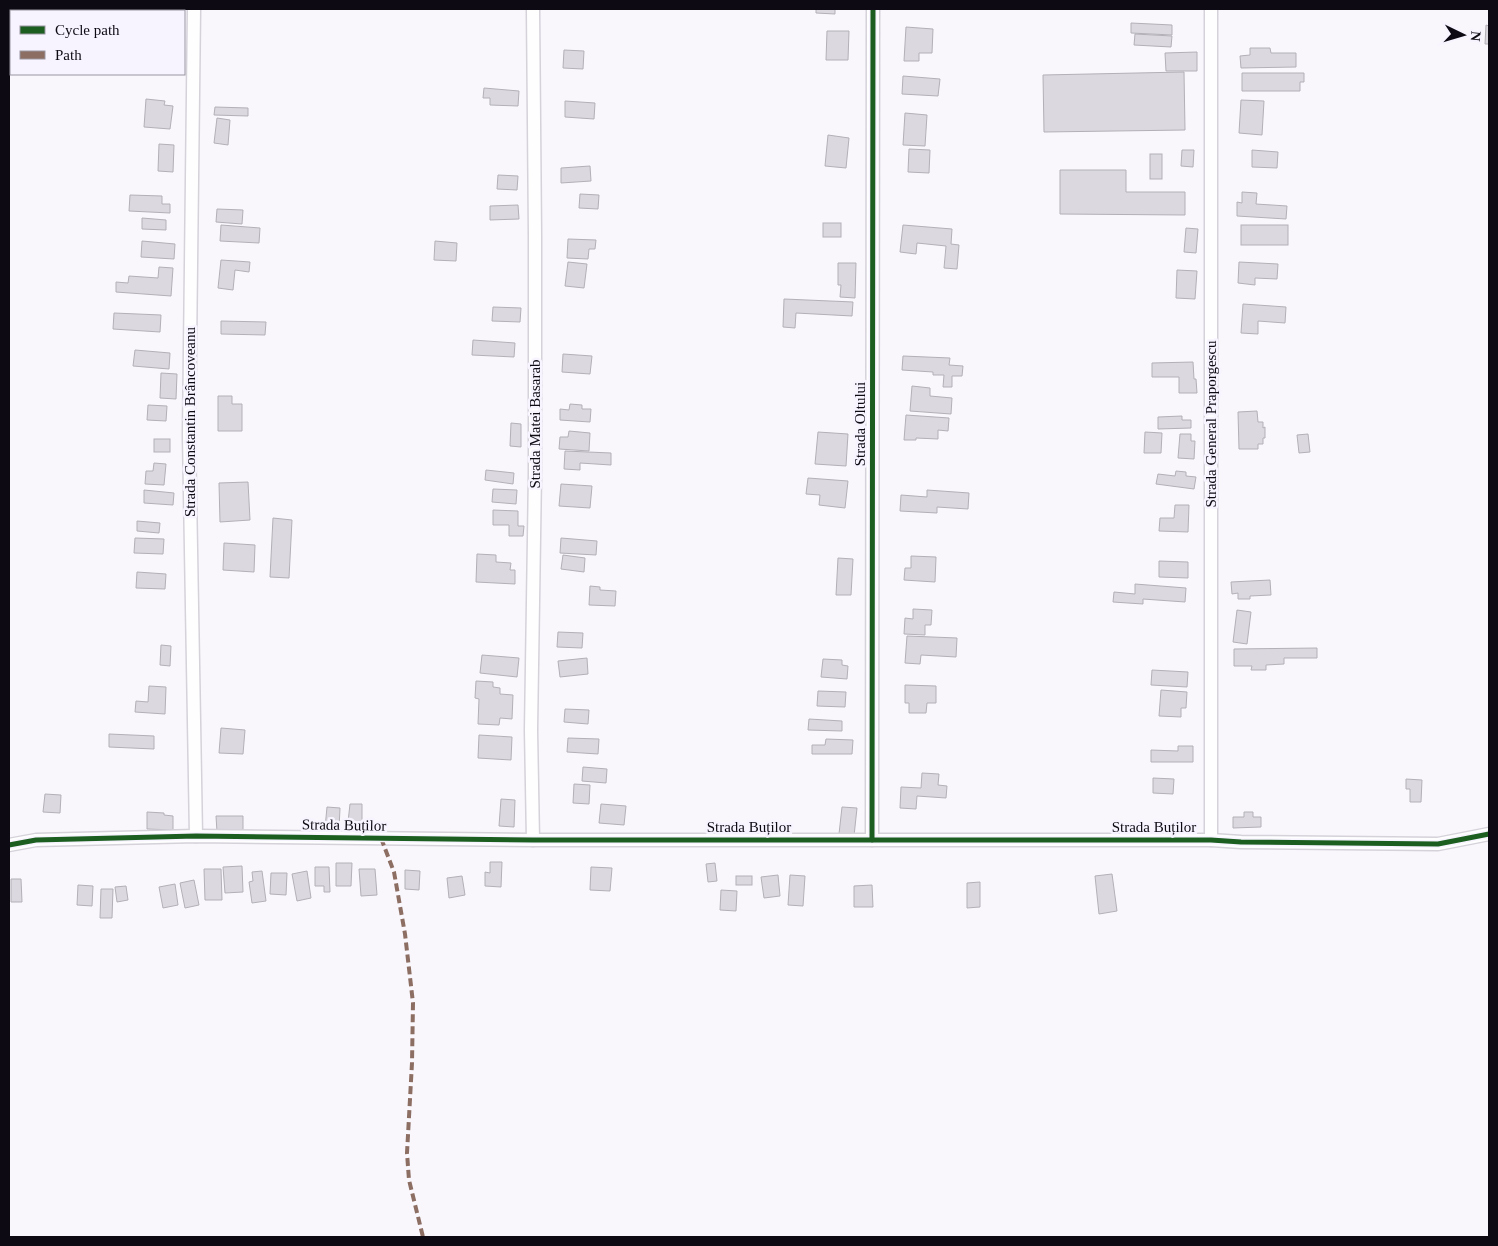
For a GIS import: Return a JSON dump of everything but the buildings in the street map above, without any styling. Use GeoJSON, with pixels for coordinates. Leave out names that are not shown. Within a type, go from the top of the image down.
{"type":"FeatureCollection","features":[{"type":"Feature","properties":{"kind":"street","name":"Strada Constantin Brâncoveanu"},"geometry":{"type":"LineString","coordinates":[[194,9],[189,435],[196,836]]}},
{"type":"Feature","properties":{"kind":"street","name":"Strada Matei Basarab"},"geometry":{"type":"LineString","coordinates":[[533,9],[536,236],[531,730],[533,840]]}},
{"type":"Feature","properties":{"kind":"street","name":"Strada Oltului"},"geometry":{"type":"LineString","coordinates":[[872,840],[873,9]]}},
{"type":"Feature","properties":{"kind":"street","name":"Strada General Praporgescu"},"geometry":{"type":"LineString","coordinates":[[1211,840],[1212,9]]}},
{"type":"Feature","properties":{"kind":"street","name":"Strada Buților"},"geometry":{"type":"LineString","coordinates":[[9,845],[36,840],[196,836],[533,840],[1211,840],[1438,844],[1489,834]]}},
{"type":"Feature","properties":{"kind":"marked path"},"geometry":{"type":"LineString","coordinates":[[381,838],[394,872],[405,934],[413,1003],[407,1153],[409,1180],[423,1237]]}},
{"type":"Feature","properties":{"kind":"cycle path"},"geometry":{"type":"LineString","coordinates":[[872,840],[873,9]]}},
{"type":"Feature","properties":{"kind":"cycle path"},"geometry":{"type":"LineString","coordinates":[[9,845],[36,840],[196,836],[533,840],[1211,840],[1438,844],[1489,834]]}}]}
